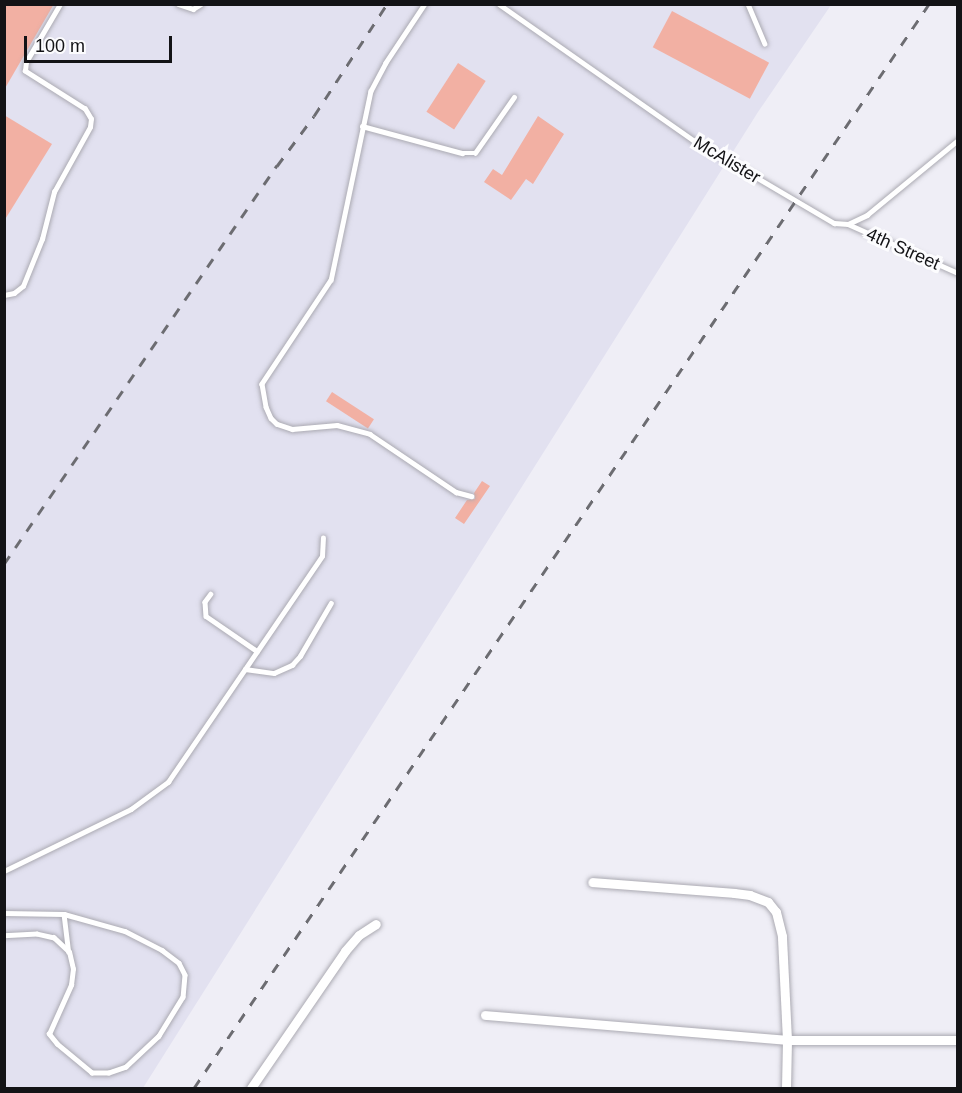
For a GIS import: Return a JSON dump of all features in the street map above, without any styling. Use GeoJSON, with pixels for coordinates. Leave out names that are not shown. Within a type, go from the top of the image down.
{"type":"FeatureCollection","features":[{"type":"Feature","properties":{"kind":"street"},"geometry":{"type":"LineString","coordinates":[[592,882],[742,894],[768,902],[776,912],[782,936],[787,1040],[786,1089]]}},
{"type":"Feature","properties":{"kind":"street"},"geometry":{"type":"LineString","coordinates":[[251,1089],[349,946],[359,935],[376,924]]}},
{"type":"Feature","properties":{"kind":"street"},"geometry":{"type":"LineString","coordinates":[[485,1015],[787,1040],[957,1040]]}},
{"type":"Feature","properties":{"kind":"lane"},"geometry":{"type":"LineString","coordinates":[[4,295],[14,293],[23,286],[42,239],[54,192],[90,127],[91,119],[85,109],[25,71],[26,62],[60,4]]}},
{"type":"Feature","properties":{"kind":"lane"},"geometry":{"type":"LineString","coordinates":[[178,4],[193,9],[201,4]]}},
{"type":"Feature","properties":{"kind":"lane"},"geometry":{"type":"LineString","coordinates":[[425,4],[374,83],[362,126],[334,270],[320,299],[262,384],[266,407],[271,418],[284,427],[337,425],[376,437],[456,492],[471,496]]}},
{"type":"Feature","properties":{"kind":"lane","name":"McAlister"},"geometry":{"type":"LineString","coordinates":[[499,4],[693,140],[818,216],[834,223],[848,224]]}},
{"type":"Feature","properties":{"kind":"lane"},"geometry":{"type":"LineString","coordinates":[[748,4],[765,44]]}},
{"type":"Feature","properties":{"kind":"lane"},"geometry":{"type":"LineString","coordinates":[[362,126],[462,153],[474,153],[514,97]]}},
{"type":"Feature","properties":{"kind":"lane"},"geometry":{"type":"LineString","coordinates":[[848,224],[867,215],[957,140]]}},
{"type":"Feature","properties":{"kind":"lane","name":"4th Street"},"geometry":{"type":"LineString","coordinates":[[848,224],[957,273]]}},
{"type":"Feature","properties":{"kind":"lane"},"geometry":{"type":"LineString","coordinates":[[4,871],[131,809],[168,782],[322,556],[323,538]]}},
{"type":"Feature","properties":{"kind":"lane"},"geometry":{"type":"LineString","coordinates":[[211,594],[205,602],[206,616],[256,651]]}},
{"type":"Feature","properties":{"kind":"lane"},"geometry":{"type":"LineString","coordinates":[[245,669],[274,673],[292,665],[300,656],[331,603]]}},
{"type":"Feature","properties":{"kind":"lane"},"geometry":{"type":"LineString","coordinates":[[4,913],[64,914],[125,931],[162,950],[179,963],[185,975],[183,997],[159,1036],[126,1067],[109,1073],[92,1073],[52,1040],[49,1034],[71,985],[73,969],[64,914]]}},
{"type":"Feature","properties":{"kind":"lane"},"geometry":{"type":"LineString","coordinates":[[4,936],[37,934],[54,938],[69,952]]}},
{"type":"Feature","properties":{"kind":"shaded area"},"geometry":{"type":"Polygon","coordinates":[[[5,5],[831,5],[758,112],[143,1088],[5,1088],[5,5]]]}},
{"type":"Feature","properties":{"kind":"building"},"geometry":{"type":"Polygon","coordinates":[[[4,4],[54,4],[4,90],[4,4]]]}},
{"type":"Feature","properties":{"kind":"building"},"geometry":{"type":"Polygon","coordinates":[[[672,11],[769,63],[750,99],[653,47],[672,11]]]}},
{"type":"Feature","properties":{"kind":"building"},"geometry":{"type":"Polygon","coordinates":[[[458,63],[486,81],[454,130],[426,112],[458,63]]]}},
{"type":"Feature","properties":{"kind":"building"},"geometry":{"type":"Polygon","coordinates":[[[4,115],[52,144],[4,221],[4,115]]]}},
{"type":"Feature","properties":{"kind":"building"},"geometry":{"type":"Polygon","coordinates":[[[538,116],[564,134],[533,184],[526,179],[511,200],[484,182],[493,169],[502,175],[538,116]]]}},
{"type":"Feature","properties":{"kind":"building"},"geometry":{"type":"Polygon","coordinates":[[[332,392],[374,419],[368,428],[326,401],[332,392]]]}},
{"type":"Feature","properties":{"kind":"building"},"geometry":{"type":"Polygon","coordinates":[[[482,481],[490,486],[464,524],[455,518],[467,500],[475,499],[474,493],[482,481]]]}},
{"type":"Feature","properties":{"kind":"railway"},"geometry":{"type":"LineString","coordinates":[[4,564],[277,166],[314,116],[387,4]]}},
{"type":"Feature","properties":{"kind":"railway"},"geometry":{"type":"LineString","coordinates":[[194,1088],[929,4]]}}]}
